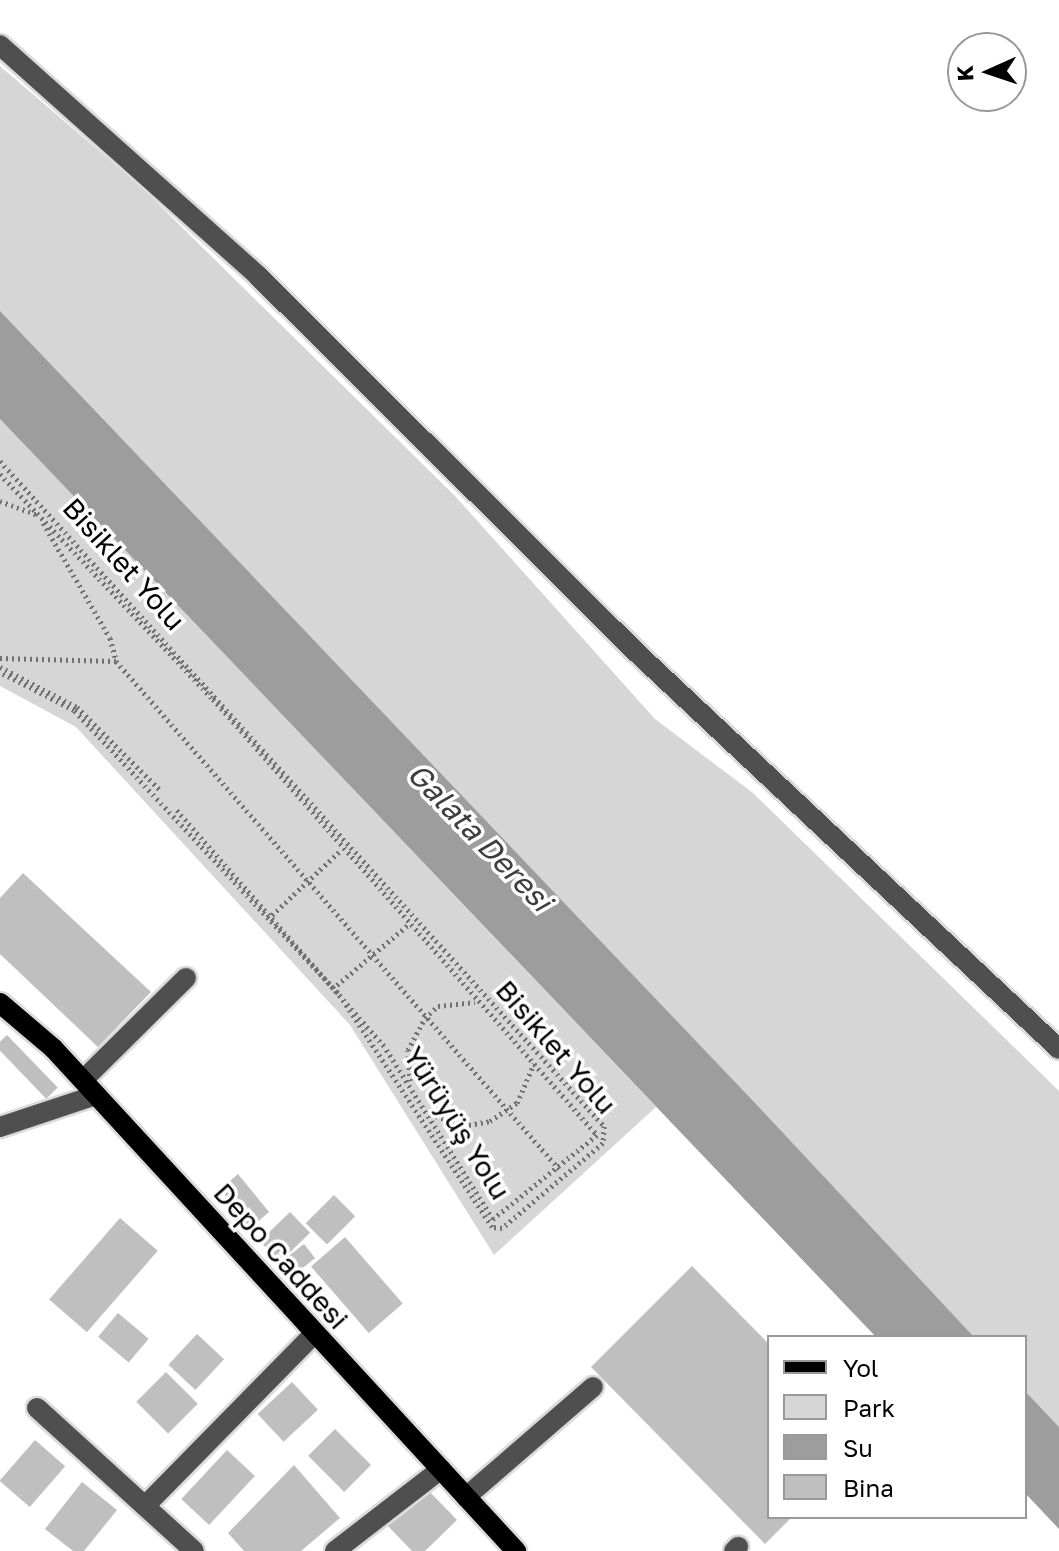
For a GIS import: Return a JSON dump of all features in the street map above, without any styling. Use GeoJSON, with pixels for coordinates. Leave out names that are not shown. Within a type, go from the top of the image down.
{"type":"FeatureCollection","features":[{"type":"Feature","properties":{"kind":"main road","name":"Depo Caddesi"},"geometry":{"type":"LineString","coordinates":[[0,1003],[90,1088],[516,1551]]}},
{"type":"Feature","properties":{"kind":"street"},"geometry":{"type":"LineString","coordinates":[[0,45],[258,276],[636,652],[1059,1049]]}},
{"type":"Feature","properties":{"kind":"street"},"geometry":{"type":"LineString","coordinates":[[0,1127],[90,1088],[186,978]]}},
{"type":"Feature","properties":{"kind":"street"},"geometry":{"type":"LineString","coordinates":[[145,1506],[314,1334]]}},
{"type":"Feature","properties":{"kind":"street"},"geometry":{"type":"LineString","coordinates":[[466,1497],[593,1387]]}},
{"type":"Feature","properties":{"kind":"street"},"geometry":{"type":"LineString","coordinates":[[37,1408],[194,1551]]}},
{"type":"Feature","properties":{"kind":"street"},"geometry":{"type":"LineString","coordinates":[[335,1551],[441,1469]]}},
{"type":"Feature","properties":{"kind":"path","name":"Bisiklet Yolu"},"geometry":{"type":"LineString","coordinates":[[0,461],[604,1126],[603,1143],[502,1228],[492,1227],[338,993],[74,710],[0,670]]}},
{"type":"Feature","properties":{"kind":"path","name":"Yürüyüş Yolu"},"geometry":{"type":"LineString","coordinates":[[0,474],[213,699],[476,1002],[596,1130],[559,1169],[493,1219],[410,1083],[337,985],[126,750],[77,707],[0,670]]}},
{"type":"Feature","properties":{"kind":"path"},"geometry":{"type":"LineString","coordinates":[[0,501],[39,515],[110,638],[116,661],[559,1169]]}},
{"type":"Feature","properties":{"kind":"path"},"geometry":{"type":"LineString","coordinates":[[0,658],[116,661]]}},
{"type":"Feature","properties":{"kind":"path"},"geometry":{"type":"LineString","coordinates":[[272,915],[341,850]]}},
{"type":"Feature","properties":{"kind":"path"},"geometry":{"type":"LineString","coordinates":[[337,985],[408,925]]}},
{"type":"Feature","properties":{"kind":"path"},"geometry":{"type":"LineString","coordinates":[[410,1083],[408,1050],[425,1018],[438,1006],[476,1002]]}},
{"type":"Feature","properties":{"kind":"path"},"geometry":{"type":"LineString","coordinates":[[429,1114],[479,1126],[507,1111],[526,1090],[534,1064]]}},
{"type":"Feature","properties":{"kind":"green space"},"geometry":{"type":"Polygon","coordinates":[[[0,66],[141,187],[455,496],[655,719],[753,793],[1059,1091],[1059,1427],[1027,1393],[1027,1335],[972,1335],[0,311],[0,66]]]}},
{"type":"Feature","properties":{"kind":"green space"},"geometry":{"type":"Polygon","coordinates":[[[0,419],[656,1107],[494,1255],[350,1025],[76,727],[0,686],[0,419]]]}},
{"type":"Feature","properties":{"kind":"water","name":"Galata Deresi"},"geometry":{"type":"Polygon","coordinates":[[[0,311],[972,1335],[874,1335],[0,419],[0,311]]]}},
{"type":"Feature","properties":{"kind":"water"},"geometry":{"type":"Polygon","coordinates":[[[1027,1393],[1059,1427],[1059,1529],[1027,1495],[1027,1393]]]}},
{"type":"Feature","properties":{"kind":"building"},"geometry":{"type":"Polygon","coordinates":[[[23,873],[151,992],[98,1047],[0,954],[0,898],[23,873]]]}},
{"type":"Feature","properties":{"kind":"building"},"geometry":{"type":"Polygon","coordinates":[[[7,1035],[58,1088],[46,1099],[0,1051],[0,1042],[7,1035]]]}},
{"type":"Feature","properties":{"kind":"building"},"geometry":{"type":"Polygon","coordinates":[[[238,1174],[269,1212],[249,1229],[221,1189],[238,1174]]]}},
{"type":"Feature","properties":{"kind":"building"},"geometry":{"type":"Polygon","coordinates":[[[334,1195],[355,1216],[327,1244],[306,1223],[334,1195]]]}},
{"type":"Feature","properties":{"kind":"building"},"geometry":{"type":"Polygon","coordinates":[[[290,1212],[310,1233],[280,1262],[260,1241],[290,1212]]]}},
{"type":"Feature","properties":{"kind":"building"},"geometry":{"type":"Polygon","coordinates":[[[120,1218],[158,1251],[87,1332],[49,1300],[120,1218]]]}},
{"type":"Feature","properties":{"kind":"building"},"geometry":{"type":"Polygon","coordinates":[[[345,1237],[403,1303],[369,1333],[311,1267],[345,1237]]]}},
{"type":"Feature","properties":{"kind":"building"},"geometry":{"type":"Polygon","coordinates":[[[304,1244],[315,1258],[294,1275],[283,1261],[304,1244]]]}},
{"type":"Feature","properties":{"kind":"building"},"geometry":{"type":"Polygon","coordinates":[[[692,1266],[767,1342],[767,1519],[790,1519],[765,1544],[591,1367],[692,1266]]]}},
{"type":"Feature","properties":{"kind":"building"},"geometry":{"type":"Polygon","coordinates":[[[118,1313],[149,1339],[129,1362],[98,1337],[118,1313]]]}},
{"type":"Feature","properties":{"kind":"building"},"geometry":{"type":"Polygon","coordinates":[[[197,1334],[224,1359],[195,1390],[168,1365],[197,1334]]]}},
{"type":"Feature","properties":{"kind":"building"},"geometry":{"type":"Polygon","coordinates":[[[166,1372],[198,1404],[168,1434],[136,1402],[166,1372]]]}},
{"type":"Feature","properties":{"kind":"building"},"geometry":{"type":"Polygon","coordinates":[[[292,1382],[318,1410],[284,1442],[258,1414],[292,1382]]]}},
{"type":"Feature","properties":{"kind":"building"},"geometry":{"type":"Polygon","coordinates":[[[335,1429],[371,1465],[344,1492],[308,1456],[335,1429]]]}},
{"type":"Feature","properties":{"kind":"building"},"geometry":{"type":"Polygon","coordinates":[[[35,1440],[65,1466],[30,1507],[0,1480],[35,1440]]]}},
{"type":"Feature","properties":{"kind":"building"},"geometry":{"type":"Polygon","coordinates":[[[227,1450],[255,1476],[209,1525],[181,1499],[227,1450]]]}},
{"type":"Feature","properties":{"kind":"building"},"geometry":{"type":"Polygon","coordinates":[[[294,1465],[340,1518],[301,1551],[244,1551],[228,1533],[294,1465]]]}},
{"type":"Feature","properties":{"kind":"building"},"geometry":{"type":"Polygon","coordinates":[[[82,1482],[117,1510],[84,1551],[73,1551],[45,1529],[82,1482]]]}},
{"type":"Feature","properties":{"kind":"building"},"geometry":{"type":"Polygon","coordinates":[[[425,1487],[457,1520],[425,1551],[412,1551],[386,1524],[425,1487]]]}}]}
